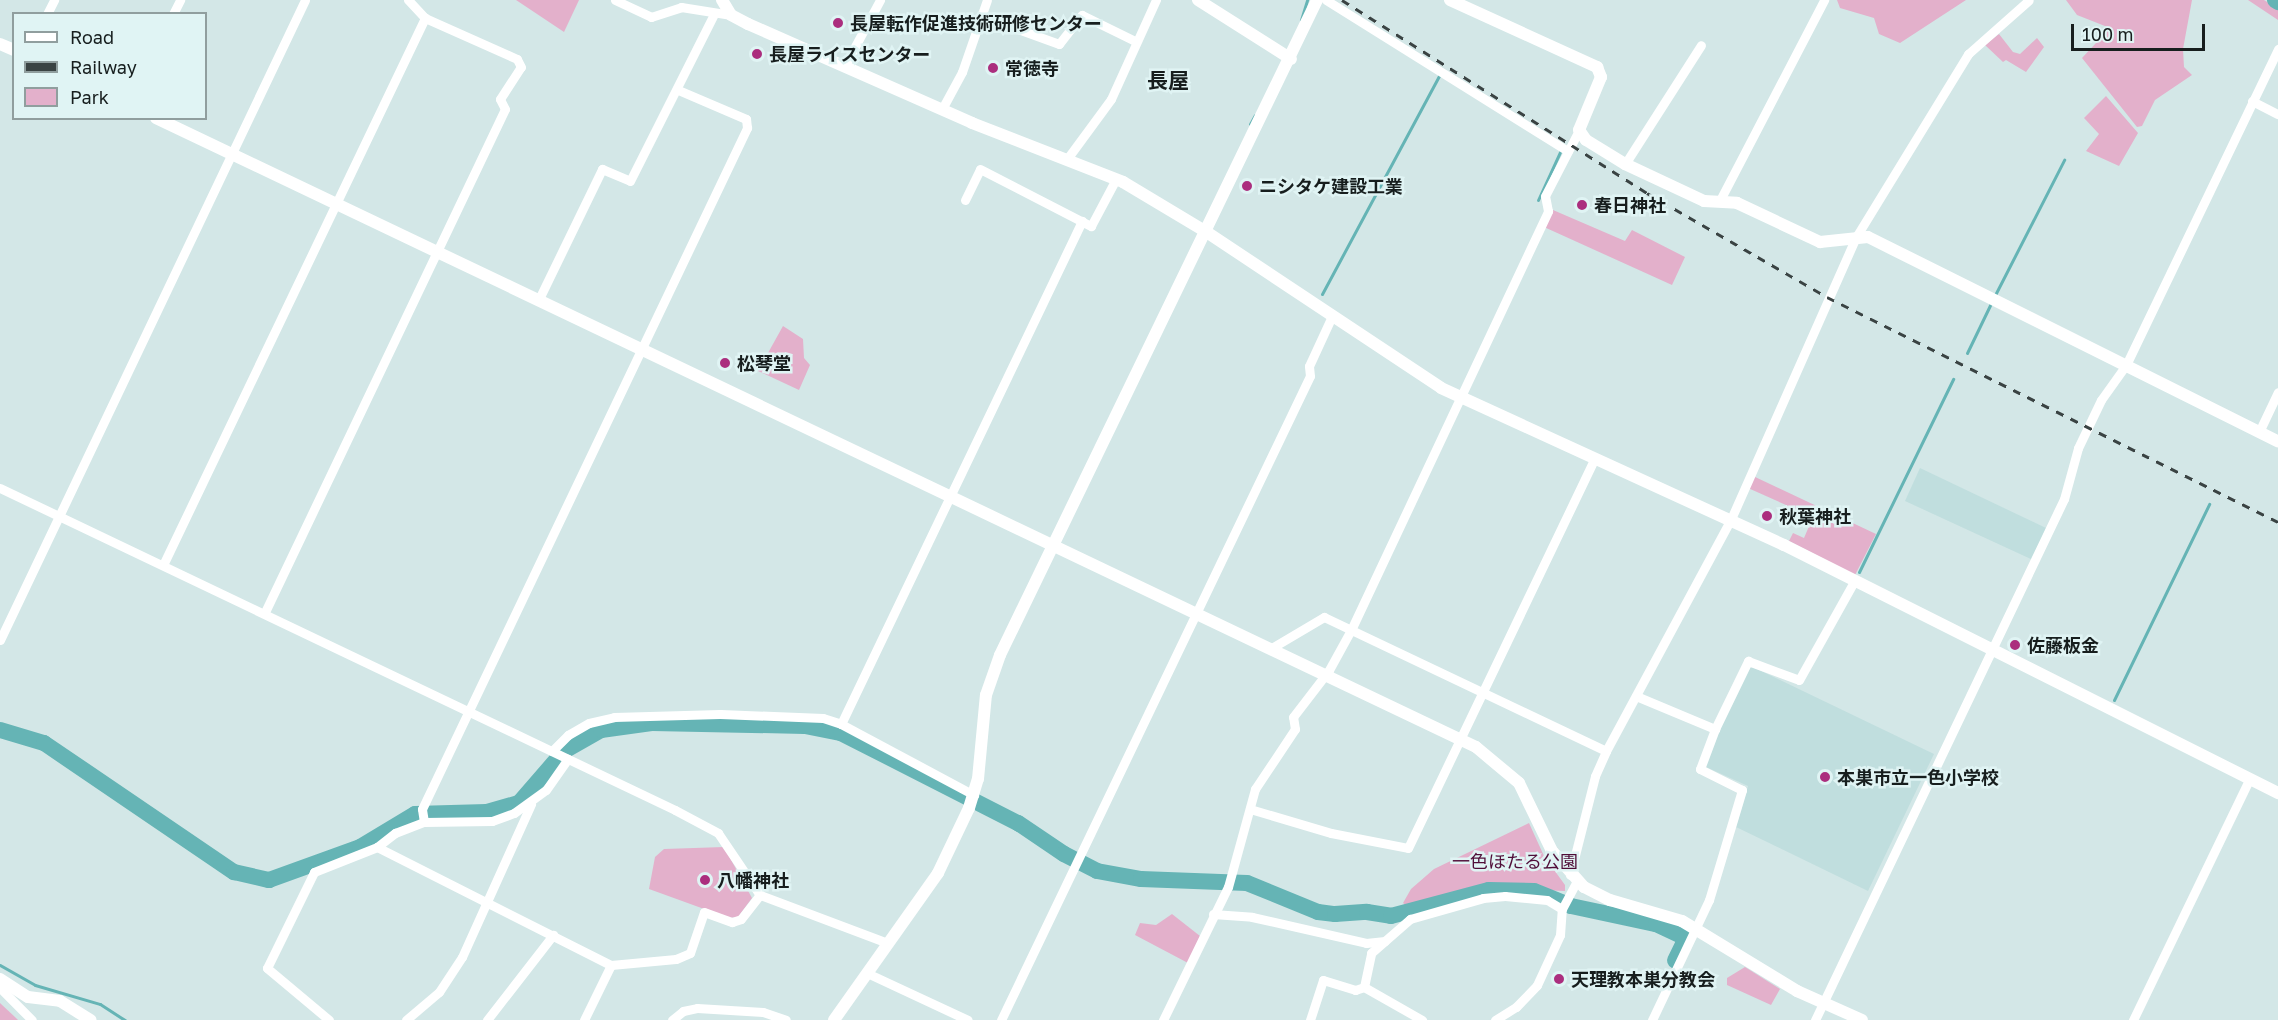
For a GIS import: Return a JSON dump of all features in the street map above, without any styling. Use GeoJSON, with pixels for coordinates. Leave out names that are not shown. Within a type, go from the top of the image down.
{"type":"FeatureCollection","features":[{"type":"Feature","properties":{"kind":"street"},"geometry":{"type":"LineString","coordinates":[[0,640],[305,0]]}},
{"type":"Feature","properties":{"kind":"street"},"geometry":{"type":"LineString","coordinates":[[264,612],[505,109],[501,99],[521,67],[517,59],[425,18],[408,0]]}},
{"type":"Feature","properties":{"kind":"street"},"geometry":{"type":"LineString","coordinates":[[615,0],[651,17],[681,7],[730,15],[942,109],[1116,178],[1205,231],[1332,316],[1460,397],[1731,519],[2278,793]]}},
{"type":"Feature","properties":{"kind":"street"},"geometry":{"type":"LineString","coordinates":[[722,0],[730,15]]}},
{"type":"Feature","properties":{"kind":"street"},"geometry":{"type":"LineString","coordinates":[[845,65],[880,0]]}},
{"type":"Feature","properties":{"kind":"street"},"geometry":{"type":"LineString","coordinates":[[942,109],[962,72],[987,0]]}},
{"type":"Feature","properties":{"kind":"street"},"geometry":{"type":"LineString","coordinates":[[1067,159],[1111,99],[1156,0]]}},
{"type":"Feature","properties":{"kind":"street"},"geometry":{"type":"LineString","coordinates":[[1198,0],[1291,59]]}},
{"type":"Feature","properties":{"kind":"street"},"geometry":{"type":"LineString","coordinates":[[834,1020],[938,873],[969,808],[974,795],[991,676],[1205,231],[1291,59],[1317,0]]}},
{"type":"Feature","properties":{"kind":"street"},"geometry":{"type":"LineString","coordinates":[[1326,0],[1568,151]]}},
{"type":"Feature","properties":{"kind":"street"},"geometry":{"type":"LineString","coordinates":[[1163,1020],[1229,882],[1256,789],[1295,729],[1293,717],[1324,675],[1351,630],[1548,210],[1545,196],[1579,130],[1601,77],[1597,67],[1450,0]]}},
{"type":"Feature","properties":{"kind":"street"},"geometry":{"type":"LineString","coordinates":[[1719,202],[1824,0]]}},
{"type":"Feature","properties":{"kind":"street"},"geometry":{"type":"LineString","coordinates":[[1495,1020],[1516,1007],[1537,985],[1560,935],[1562,909],[1573,878],[1595,776],[1606,751],[1731,519],[1856,237],[1968,54],[2029,0]]}},
{"type":"Feature","properties":{"kind":"street"},"geometry":{"type":"LineString","coordinates":[[538,301],[602,169],[630,181],[678,90],[714,14]]}},
{"type":"Feature","properties":{"kind":"street"},"geometry":{"type":"LineString","coordinates":[[982,16],[1059,44],[1082,15],[1136,41]]}},
{"type":"Feature","properties":{"kind":"street"},"geometry":{"type":"LineString","coordinates":[[163,565],[425,18]]}},
{"type":"Feature","properties":{"kind":"street"},"geometry":{"type":"LineString","coordinates":[[1625,165],[1701,45]]}},
{"type":"Feature","properties":{"kind":"street"},"geometry":{"type":"LineString","coordinates":[[1815,1020],[2064,499],[2078,448],[2092,418],[2126,365],[2278,49]]}},
{"type":"Feature","properties":{"kind":"street"},"geometry":{"type":"LineString","coordinates":[[424,820],[422,809],[747,128],[746,119],[678,90]]}},
{"type":"Feature","properties":{"kind":"street"},"geometry":{"type":"LineString","coordinates":[[2252,101],[2278,114]]}},
{"type":"Feature","properties":{"kind":"street"},"geometry":{"type":"LineString","coordinates":[[160,120],[1052,547],[1460,739],[1492,758],[1519,783],[1552,851],[1573,878],[1610,900],[1695,928],[1823,1005],[1862,1020]]}},
{"type":"Feature","properties":{"kind":"street"},"geometry":{"type":"LineString","coordinates":[[1579,130],[1586,140],[1625,165],[1704,201],[1737,203],[1820,242],[1868,237],[2278,441]]}},
{"type":"Feature","properties":{"kind":"street"},"geometry":{"type":"LineString","coordinates":[[965,200],[980,169],[1091,226],[1116,178]]}},
{"type":"Feature","properties":{"kind":"street"},"geometry":{"type":"LineString","coordinates":[[841,724],[1082,221]]}},
{"type":"Feature","properties":{"kind":"street"},"geometry":{"type":"LineString","coordinates":[[1001,1020],[1310,376],[1308,366],[1332,316]]}},
{"type":"Feature","properties":{"kind":"street"},"geometry":{"type":"LineString","coordinates":[[2259,432],[2278,392]]}},
{"type":"Feature","properties":{"kind":"street"},"geometry":{"type":"LineString","coordinates":[[1250,809],[1331,833],[1408,848],[1594,459]]}},
{"type":"Feature","properties":{"kind":"street"},"geometry":{"type":"LineString","coordinates":[[0,488],[264,612],[718,833],[760,895],[888,943]]}},
{"type":"Feature","properties":{"kind":"street"},"geometry":{"type":"LineString","coordinates":[[1652,1020],[1709,900],[1742,790],[1700,769],[1715,729],[1748,661],[1799,680],[1855,580]]}},
{"type":"Feature","properties":{"kind":"street"},"geometry":{"type":"LineString","coordinates":[[1270,649],[1324,617],[1606,751]]}},
{"type":"Feature","properties":{"kind":"street"},"geometry":{"type":"LineString","coordinates":[[1636,696],[1715,729]]}},
{"type":"Feature","properties":{"kind":"street"},"geometry":{"type":"LineString","coordinates":[[552,751],[568,735],[589,723],[614,717],[720,714],[823,718],[841,724],[974,795]]}},
{"type":"Feature","properties":{"kind":"street"},"geometry":{"type":"LineString","coordinates":[[329,1020],[267,968],[314,872],[377,847],[395,833],[424,820],[492,821],[531,804],[546,790],[568,759]]}},
{"type":"Feature","properties":{"kind":"street"},"geometry":{"type":"LineString","coordinates":[[2133,1020],[2250,778]]}},
{"type":"Feature","properties":{"kind":"street"},"geometry":{"type":"LineString","coordinates":[[406,1020],[439,992],[462,957],[484,901],[513,848],[531,804]]}},
{"type":"Feature","properties":{"kind":"street"},"geometry":{"type":"LineString","coordinates":[[377,847],[612,965],[676,959],[690,953],[704,912],[732,922],[741,919],[760,895]]}},
{"type":"Feature","properties":{"kind":"street"},"geometry":{"type":"LineString","coordinates":[[1364,987],[1371,952],[1410,919],[1484,898],[1547,900],[1562,909]]}},
{"type":"Feature","properties":{"kind":"street"},"geometry":{"type":"LineString","coordinates":[[1213,914],[1252,917],[1366,943],[1385,941]]}},
{"type":"Feature","properties":{"kind":"street"},"geometry":{"type":"LineString","coordinates":[[488,1020],[553,935]]}},
{"type":"Feature","properties":{"kind":"street"},"geometry":{"type":"LineString","coordinates":[[584,1020],[612,965]]}},
{"type":"Feature","properties":{"kind":"street"},"geometry":{"type":"LineString","coordinates":[[867,974],[968,1020]]}},
{"type":"Feature","properties":{"kind":"street"},"geometry":{"type":"LineString","coordinates":[[0,979],[27,998],[60,1001],[91,1020]]}},
{"type":"Feature","properties":{"kind":"street"},"geometry":{"type":"LineString","coordinates":[[1310,1020],[1323,980],[1355,990],[1364,987],[1422,1020]]}},
{"type":"Feature","properties":{"kind":"street"},"geometry":{"type":"LineString","coordinates":[[0,988],[32,1020]]}},
{"type":"Feature","properties":{"kind":"street"},"geometry":{"type":"LineString","coordinates":[[672,1020],[683,1011],[697,1008],[763,1012],[786,1020]]}},
{"type":"Feature","properties":{"kind":"shaded area"},"geometry":{"type":"Polygon","coordinates":[[[1920,468],[2046,528],[2033,560],[1905,501],[1920,468]]]}},
{"type":"Feature","properties":{"kind":"shaded area","name":"本巣市立一色小学校"},"geometry":{"type":"Polygon","coordinates":[[[1753,667],[1934,754],[1868,891],[1736,827],[1748,786],[1706,767],[1705,762],[1748,669],[1753,667]]]}},
{"type":"Feature","properties":{"kind":"green space"},"geometry":{"type":"Polygon","coordinates":[[[516,0],[579,0],[564,32],[516,0]]]}},
{"type":"Feature","properties":{"kind":"green space"},"geometry":{"type":"Polygon","coordinates":[[[1837,0],[1966,0],[1900,43],[1879,34],[1874,18],[1840,8],[1837,0]]]}},
{"type":"Feature","properties":{"kind":"green space"},"geometry":{"type":"Polygon","coordinates":[[[2066,0],[2192,0],[2183,49],[2184,67],[2192,75],[2155,100],[2142,126],[2137,127],[2082,58],[2110,28],[2077,15],[2066,0]]]}},
{"type":"Feature","properties":{"kind":"green space"},"geometry":{"type":"Polygon","coordinates":[[[2248,0],[2264,0],[2278,9],[2278,20],[2248,0]]]}},
{"type":"Feature","properties":{"kind":"green space"},"geometry":{"type":"Polygon","coordinates":[[[1999,34],[2013,52],[2020,54],[2037,38],[2044,47],[2026,72],[2006,60],[2003,62],[1985,45],[1999,34]]]}},
{"type":"Feature","properties":{"kind":"green space"},"geometry":{"type":"Polygon","coordinates":[[[2106,96],[2138,133],[2119,166],[2086,151],[2099,134],[2084,118],[2106,96]]]}},
{"type":"Feature","properties":{"kind":"green space"},"geometry":{"type":"Polygon","coordinates":[[[1553,210],[1625,241],[1632,230],[1685,257],[1672,285],[1544,227],[1553,210]]]}},
{"type":"Feature","properties":{"kind":"green space"},"geometry":{"type":"Polygon","coordinates":[[[783,326],[803,339],[804,358],[810,365],[799,390],[758,371],[783,326]]]}},
{"type":"Feature","properties":{"kind":"green space"},"geometry":{"type":"Polygon","coordinates":[[[1753,476],[1876,534],[1855,575],[1789,541],[1793,533],[1804,538],[1813,517],[1748,488],[1753,476]]]}},
{"type":"Feature","properties":{"kind":"green space","name":"一色ほたる公園"},"geometry":{"type":"Polygon","coordinates":[[[1529,823],[1544,856],[1565,885],[1565,891],[1481,888],[1431,905],[1408,907],[1403,903],[1411,889],[1434,869],[1529,823]]]}},
{"type":"Feature","properties":{"kind":"green space"},"geometry":{"type":"Polygon","coordinates":[[[724,847],[752,898],[738,917],[729,918],[649,889],[655,857],[664,849],[724,847]]]}},
{"type":"Feature","properties":{"kind":"green space"},"geometry":{"type":"Polygon","coordinates":[[[1172,914],[1200,936],[1188,963],[1135,935],[1140,923],[1156,925],[1172,914]]]}},
{"type":"Feature","properties":{"kind":"green space"},"geometry":{"type":"Polygon","coordinates":[[[1745,967],[1780,989],[1771,1005],[1727,985],[1727,978],[1745,967]]]}},
{"type":"Feature","properties":{"kind":"green space"},"geometry":{"type":"Polygon","coordinates":[[[0,1003],[16,1018],[18,1020],[0,1020],[0,1003]]]}},
{"type":"Feature","properties":{"kind":"waterway"},"geometry":{"type":"LineString","coordinates":[[1301,20],[1307,0]]}},
{"type":"Feature","properties":{"kind":"waterway"},"geometry":{"type":"LineString","coordinates":[[1322,294],[1440,74]]}},
{"type":"Feature","properties":{"kind":"waterway"},"geometry":{"type":"LineString","coordinates":[[1250,124],[1255,115]]}},
{"type":"Feature","properties":{"kind":"waterway"},"geometry":{"type":"LineString","coordinates":[[1538,200],[1560,152]]}},
{"type":"Feature","properties":{"kind":"waterway"},"geometry":{"type":"LineString","coordinates":[[1995,295],[2064,160]]}},
{"type":"Feature","properties":{"kind":"waterway"},"geometry":{"type":"LineString","coordinates":[[1967,353],[1992,301]]}},
{"type":"Feature","properties":{"kind":"waterway"},"geometry":{"type":"LineString","coordinates":[[1859,572],[1953,379]]}},
{"type":"Feature","properties":{"kind":"waterway"},"geometry":{"type":"LineString","coordinates":[[2114,700],[2209,504]]}},
{"type":"Feature","properties":{"kind":"waterway"},"geometry":{"type":"LineString","coordinates":[[0,730],[44,743],[234,872],[269,880],[360,847],[415,814],[487,812],[519,803],[564,751],[601,730],[652,723],[805,726],[841,733],[1018,823],[1064,854],[1097,871],[1141,879],[1247,883],[1318,912],[1335,914],[1367,912],[1391,916],[1489,890],[1534,891],[1571,906],[1656,924],[1686,938],[1675,961]]}},
{"type":"Feature","properties":{"kind":"waterway"},"geometry":{"type":"LineString","coordinates":[[0,965],[35,985],[100,1004],[125,1020]]}},
{"type":"Feature","properties":{"kind":"railway"},"geometry":{"type":"LineString","coordinates":[[1342,0],[1647,193],[1827,297],[2278,522]]}},
{"type":"Feature","properties":{"kind":"place","name":"長屋転作促進技術研修センター"},"geometry":{"type":"Point","coordinates":[838,23]}},
{"type":"Feature","properties":{"kind":"place","name":"長屋ライスセンター"},"geometry":{"type":"Point","coordinates":[757,54]}},
{"type":"Feature","properties":{"kind":"place","name":"常徳寺"},"geometry":{"type":"Point","coordinates":[993,68]}},
{"type":"Feature","properties":{"kind":"place","name":"ニシタケ建設工業"},"geometry":{"type":"Point","coordinates":[1247,186]}},
{"type":"Feature","properties":{"kind":"place","name":"春日神社"},"geometry":{"type":"Point","coordinates":[1582,205]}},
{"type":"Feature","properties":{"kind":"place","name":"松琴堂"},"geometry":{"type":"Point","coordinates":[725,363]}},
{"type":"Feature","properties":{"kind":"place","name":"秋葉神社"},"geometry":{"type":"Point","coordinates":[1767,516]}},
{"type":"Feature","properties":{"kind":"place","name":"佐藤板金"},"geometry":{"type":"Point","coordinates":[2015,645]}},
{"type":"Feature","properties":{"kind":"place","name":"本巣市立一色小学校"},"geometry":{"type":"Point","coordinates":[1825,777]}},
{"type":"Feature","properties":{"kind":"place","name":"八幡神社"},"geometry":{"type":"Point","coordinates":[705,880]}},
{"type":"Feature","properties":{"kind":"place","name":"天理教本巣分教会"},"geometry":{"type":"Point","coordinates":[1559,979]}},
{"type":"Feature","properties":{"kind":"district","name":"長屋"},"geometry":{"type":"Point","coordinates":[1168,80]}}]}
